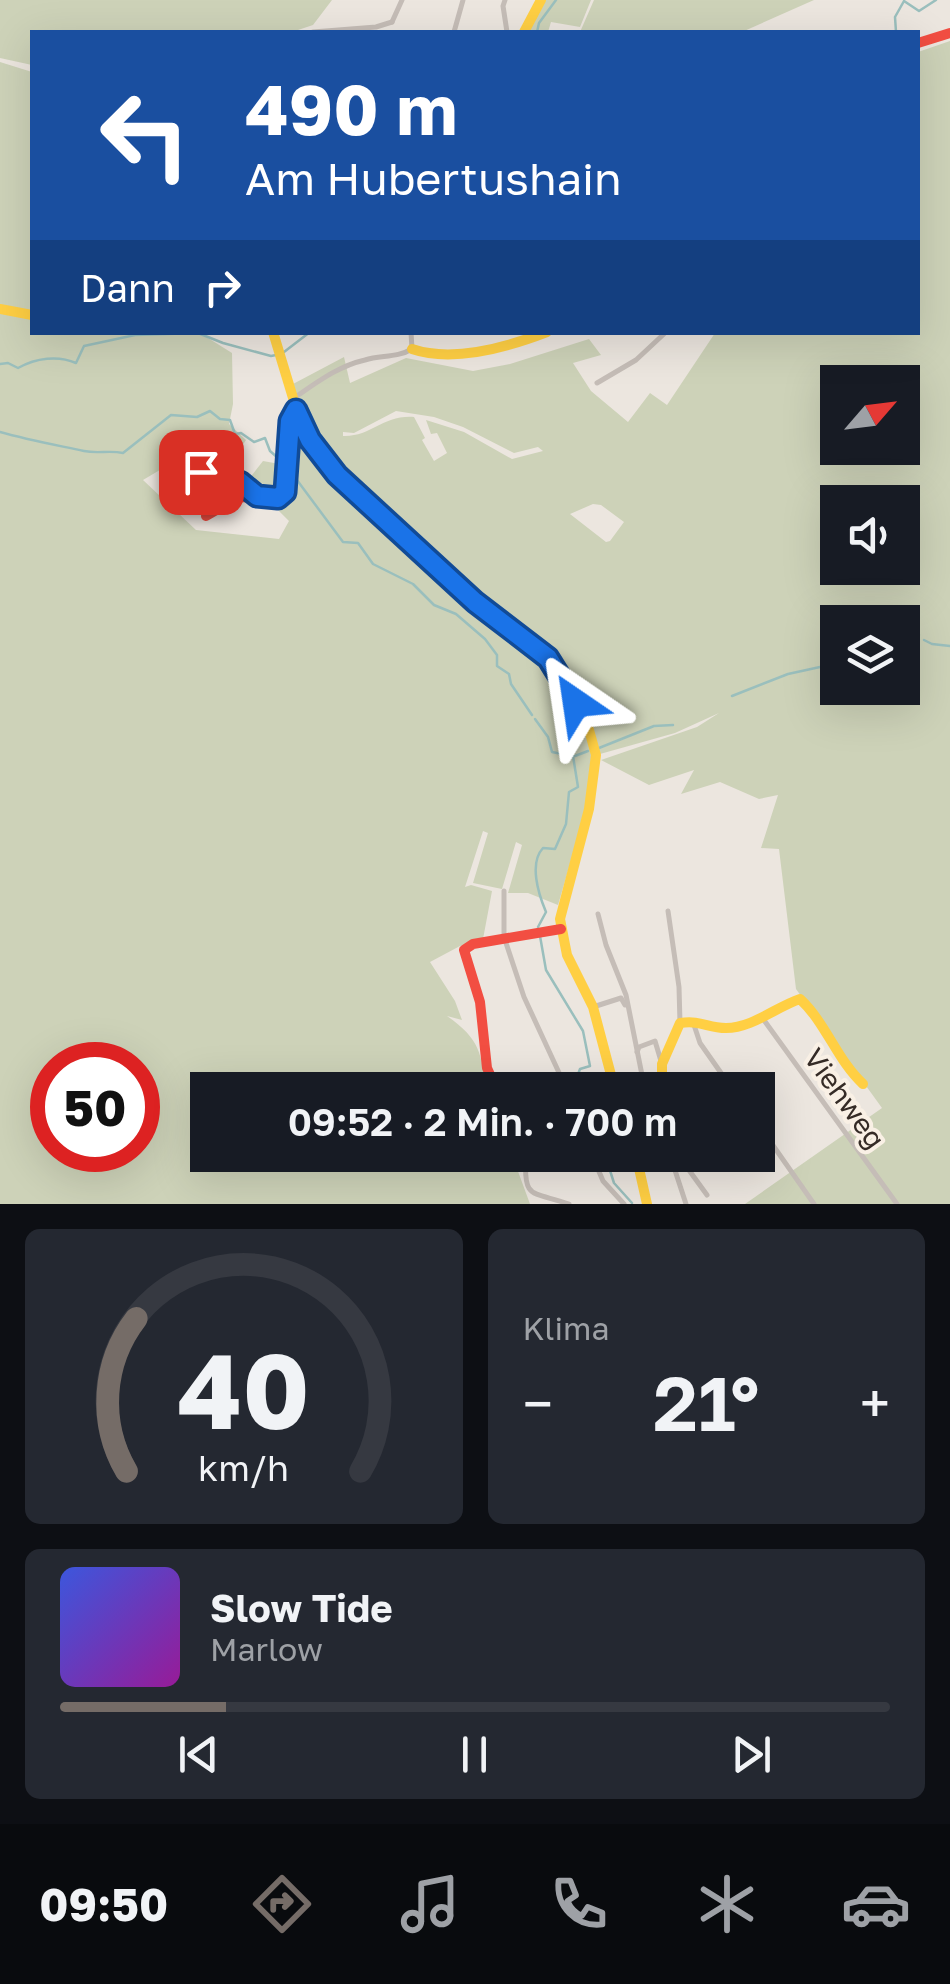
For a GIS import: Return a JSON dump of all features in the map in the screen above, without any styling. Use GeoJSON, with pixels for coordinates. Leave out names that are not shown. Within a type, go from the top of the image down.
{"type":"FeatureCollection","features":[{"type":"Feature","properties":{"kind":"main road"},"geometry":{"type":"LineString","coordinates":[[525,30],[542,0]]}},
{"type":"Feature","properties":{"kind":"main road"},"geometry":{"type":"LineString","coordinates":[[920,42],[950,34]]}},
{"type":"Feature","properties":{"kind":"main road"},"geometry":{"type":"LineString","coordinates":[[0,310],[30,315]]}},
{"type":"Feature","properties":{"kind":"main road"},"geometry":{"type":"LineString","coordinates":[[274,335],[310,440],[337,475],[427,560],[548,658],[576,703],[596,755],[590,808],[566,888],[561,929],[567,955],[594,1007],[610,1072]]}},
{"type":"Feature","properties":{"kind":"main road"},"geometry":{"type":"LineString","coordinates":[[412,349],[420,354],[486,349],[536,335]]}},
{"type":"Feature","properties":{"kind":"main road"},"geometry":{"type":"LineString","coordinates":[[206,516],[231,500],[257,496],[270,499],[285,492],[290,421],[295,404]]}},
{"type":"Feature","properties":{"kind":"main road"},"geometry":{"type":"LineString","coordinates":[[489,1072],[480,1002],[464,950],[469,945],[561,929]]}},
{"type":"Feature","properties":{"kind":"main road"},"geometry":{"type":"LineString","coordinates":[[662,1069],[680,1023],[693,1020],[728,1030],[796,999],[803,1000],[830,1044],[863,1084]]}},
{"type":"Feature","properties":{"kind":"main road"},"geometry":{"type":"LineString","coordinates":[[639,1172],[644,1203]]}},
{"type":"Feature","properties":{"kind":"street"},"geometry":{"type":"LineString","coordinates":[[382,30],[402,0]]}},
{"type":"Feature","properties":{"kind":"street"},"geometry":{"type":"LineString","coordinates":[[455,30],[463,0]]}},
{"type":"Feature","properties":{"kind":"street"},"geometry":{"type":"LineString","coordinates":[[503,2],[507,30]]}},
{"type":"Feature","properties":{"kind":"street"},"geometry":{"type":"LineString","coordinates":[[332,30],[388,24],[396,30]]}},
{"type":"Feature","properties":{"kind":"street"},"geometry":{"type":"LineString","coordinates":[[295,404],[349,365],[368,358],[402,355],[412,349],[411,335]]}},
{"type":"Feature","properties":{"kind":"street"},"geometry":{"type":"LineString","coordinates":[[597,383],[636,360],[663,335]]}},
{"type":"Feature","properties":{"kind":"street"},"geometry":{"type":"LineString","coordinates":[[194,472],[240,482],[257,496]]}},
{"type":"Feature","properties":{"kind":"street"},"geometry":{"type":"LineString","coordinates":[[504,891],[504,938],[521,989],[558,1072]]}},
{"type":"Feature","properties":{"kind":"street"},"geometry":{"type":"LineString","coordinates":[[668,911],[680,1023]]}},
{"type":"Feature","properties":{"kind":"street"},"geometry":{"type":"LineString","coordinates":[[598,914],[628,1010],[641,1072]]}},
{"type":"Feature","properties":{"kind":"street"},"geometry":{"type":"LineString","coordinates":[[594,1007],[621,998],[628,1010]]}},
{"type":"Feature","properties":{"kind":"street","name":"Viehweg"},"geometry":{"type":"LineString","coordinates":[[760,1016],[897,1204]]}},
{"type":"Feature","properties":{"kind":"street"},"geometry":{"type":"LineString","coordinates":[[693,1020],[700,1044],[720,1072]]}},
{"type":"Feature","properties":{"kind":"street"},"geometry":{"type":"LineString","coordinates":[[636,1056],[639,1047],[653,1040],[664,1072]]}},
{"type":"Feature","properties":{"kind":"street"},"geometry":{"type":"LineString","coordinates":[[775,1148],[814,1204]]}},
{"type":"Feature","properties":{"kind":"street"},"geometry":{"type":"LineString","coordinates":[[525,1172],[528,1190],[534,1195],[568,1204]]}},
{"type":"Feature","properties":{"kind":"street"},"geometry":{"type":"LineString","coordinates":[[600,1172],[624,1204]]}},
{"type":"Feature","properties":{"kind":"street"},"geometry":{"type":"LineString","coordinates":[[676,1172],[686,1204]]}},
{"type":"Feature","properties":{"kind":"street"},"geometry":{"type":"LineString","coordinates":[[691,1172],[707,1194]]}},
{"type":"Feature","properties":{"kind":"green space"},"geometry":{"type":"Polygon","coordinates":[[[0,0],[332,0],[313,25],[298,30],[30,30],[30,65],[0,58],[0,0]]]}},
{"type":"Feature","properties":{"kind":"green space"},"geometry":{"type":"Polygon","coordinates":[[[546,0],[591,0],[580,27],[551,22],[549,30],[529,30],[546,0]]]}},
{"type":"Feature","properties":{"kind":"green space"},"geometry":{"type":"Polygon","coordinates":[[[594,0],[814,0],[746,30],[581,30],[594,0]]]}},
{"type":"Feature","properties":{"kind":"green space"},"geometry":{"type":"Polygon","coordinates":[[[950,41],[950,1204],[745,1204],[882,1108],[796,989],[779,849],[761,848],[778,795],[759,799],[720,782],[681,794],[694,770],[649,785],[601,760],[697,727],[719,713],[675,733],[600,754],[592,728],[569,684],[549,657],[475,599],[326,459],[311,437],[293,384],[344,357],[350,383],[406,358],[473,371],[510,364],[589,339],[601,355],[573,363],[591,391],[628,422],[650,393],[667,405],[714,335],[920,335],[920,51],[950,41]],[[396,411],[354,433],[343,432],[343,436],[362,433],[393,419],[414,417],[434,461],[447,453],[437,433],[431,434],[426,420],[464,432],[512,459],[543,451],[538,447],[514,453],[434,417],[396,411]],[[593,504],[570,514],[606,542],[624,522],[601,505],[593,504]]]}},
{"type":"Feature","properties":{"kind":"green space"},"geometry":{"type":"Polygon","coordinates":[[[0,62],[30,71],[30,311],[0,306],[0,62]]]}},
{"type":"Feature","properties":{"kind":"green space"},"geometry":{"type":"Polygon","coordinates":[[[0,313],[30,318],[30,335],[203,335],[232,353],[233,404],[229,424],[246,440],[236,455],[202,445],[143,480],[196,530],[279,539],[289,521],[273,505],[287,499],[291,490],[293,430],[299,426],[330,475],[473,604],[536,653],[556,677],[588,738],[592,759],[586,809],[558,905],[528,893],[508,893],[522,845],[516,842],[502,889],[473,883],[488,833],[483,831],[465,887],[492,891],[483,939],[430,962],[455,1001],[462,1020],[447,1016],[473,1040],[484,1072],[190,1072],[190,1172],[518,1172],[530,1204],[0,1204],[0,313]]]}},
{"type":"Feature","properties":{"kind":"green space"},"geometry":{"type":"Polygon","coordinates":[[[263,461],[285,465],[283,490],[277,495],[265,497],[249,479],[263,461]]]}},
{"type":"Feature","properties":{"kind":"waterway"},"geometry":{"type":"LineString","coordinates":[[537,30],[556,0]]}},
{"type":"Feature","properties":{"kind":"waterway"},"geometry":{"type":"LineString","coordinates":[[896,30],[895,17],[904,1],[919,11],[936,0]]}},
{"type":"Feature","properties":{"kind":"waterway"},"geometry":{"type":"LineString","coordinates":[[0,364],[18,368],[54,358],[76,363],[84,346],[135,335]]}},
{"type":"Feature","properties":{"kind":"waterway"},"geometry":{"type":"LineString","coordinates":[[203,335],[276,355]]}},
{"type":"Feature","properties":{"kind":"waterway"},"geometry":{"type":"LineString","coordinates":[[284,352],[306,335]]}},
{"type":"Feature","properties":{"kind":"waterway"},"geometry":{"type":"LineString","coordinates":[[0,432],[84,451],[123,453],[171,415],[197,417],[210,411],[220,419],[230,420],[235,434],[241,433],[254,442],[265,438],[278,458]]}},
{"type":"Feature","properties":{"kind":"waterway"},"geometry":{"type":"LineString","coordinates":[[291,472],[343,542],[358,543],[373,564],[413,584],[434,605],[456,614],[485,639],[497,655],[497,666],[509,674],[511,684],[532,715]]}},
{"type":"Feature","properties":{"kind":"waterway"},"geometry":{"type":"LineString","coordinates":[[924,640],[950,646]]}},
{"type":"Feature","properties":{"kind":"waterway"},"geometry":{"type":"LineString","coordinates":[[732,696],[788,674],[820,667]]}},
{"type":"Feature","properties":{"kind":"waterway"},"geometry":{"type":"LineString","coordinates":[[535,719],[548,737],[552,752],[572,756]]}},
{"type":"Feature","properties":{"kind":"waterway"},"geometry":{"type":"LineString","coordinates":[[599,748],[654,726],[673,725]]}},
{"type":"Feature","properties":{"kind":"waterway"},"geometry":{"type":"LineString","coordinates":[[575,756],[588,751]]}},
{"type":"Feature","properties":{"kind":"waterway"},"geometry":{"type":"LineString","coordinates":[[538,927],[546,912],[536,862],[543,848],[555,849],[566,824],[569,792],[578,787],[573,756]]}},
{"type":"Feature","properties":{"kind":"waterway"},"geometry":{"type":"LineString","coordinates":[[540,936],[546,970],[583,1031],[590,1066],[579,1072]]}},
{"type":"Feature","properties":{"kind":"waterway"},"geometry":{"type":"LineString","coordinates":[[610,1172],[614,1183],[632,1203]]}},
{"type":"Feature","properties":{"kind":"traffic: slow"},"geometry":{"type":"LineString","coordinates":[[525,30],[541,0]]}},
{"type":"Feature","properties":{"kind":"traffic: slow"},"geometry":{"type":"LineString","coordinates":[[0,309],[30,315]]}},
{"type":"Feature","properties":{"kind":"traffic: slow"},"geometry":{"type":"LineString","coordinates":[[274,335],[300,421],[323,461],[475,602],[548,658],[589,730],[596,755],[589,809],[560,919],[567,955],[593,1007],[610,1072]]}},
{"type":"Feature","properties":{"kind":"traffic: slow"},"geometry":{"type":"LineString","coordinates":[[412,349],[462,354],[538,335]]}},
{"type":"Feature","properties":{"kind":"traffic: slow"},"geometry":{"type":"LineString","coordinates":[[662,1072],[680,1023],[736,1027],[800,999],[863,1084]]}},
{"type":"Feature","properties":{"kind":"traffic: slow"},"geometry":{"type":"LineString","coordinates":[[640,1172],[647,1204]]}},
{"type":"Feature","properties":{"kind":"traffic: jam"},"geometry":{"type":"LineString","coordinates":[[920,42],[950,33]]}},
{"type":"Feature","properties":{"kind":"traffic: jam"},"geometry":{"type":"LineString","coordinates":[[206,516],[239,497],[270,499],[285,492],[290,421],[297,410]]}},
{"type":"Feature","properties":{"kind":"traffic: jam"},"geometry":{"type":"LineString","coordinates":[[489,1072],[480,1002],[464,950],[473,944],[561,929]]}},
{"type":"Feature","properties":{"kind":"route"},"geometry":{"type":"LineString","coordinates":[[201,472],[240,482],[257,496],[278,498],[285,492],[290,421],[296,410],[310,440],[337,475],[475,602],[548,658],[576,703]]}}]}
